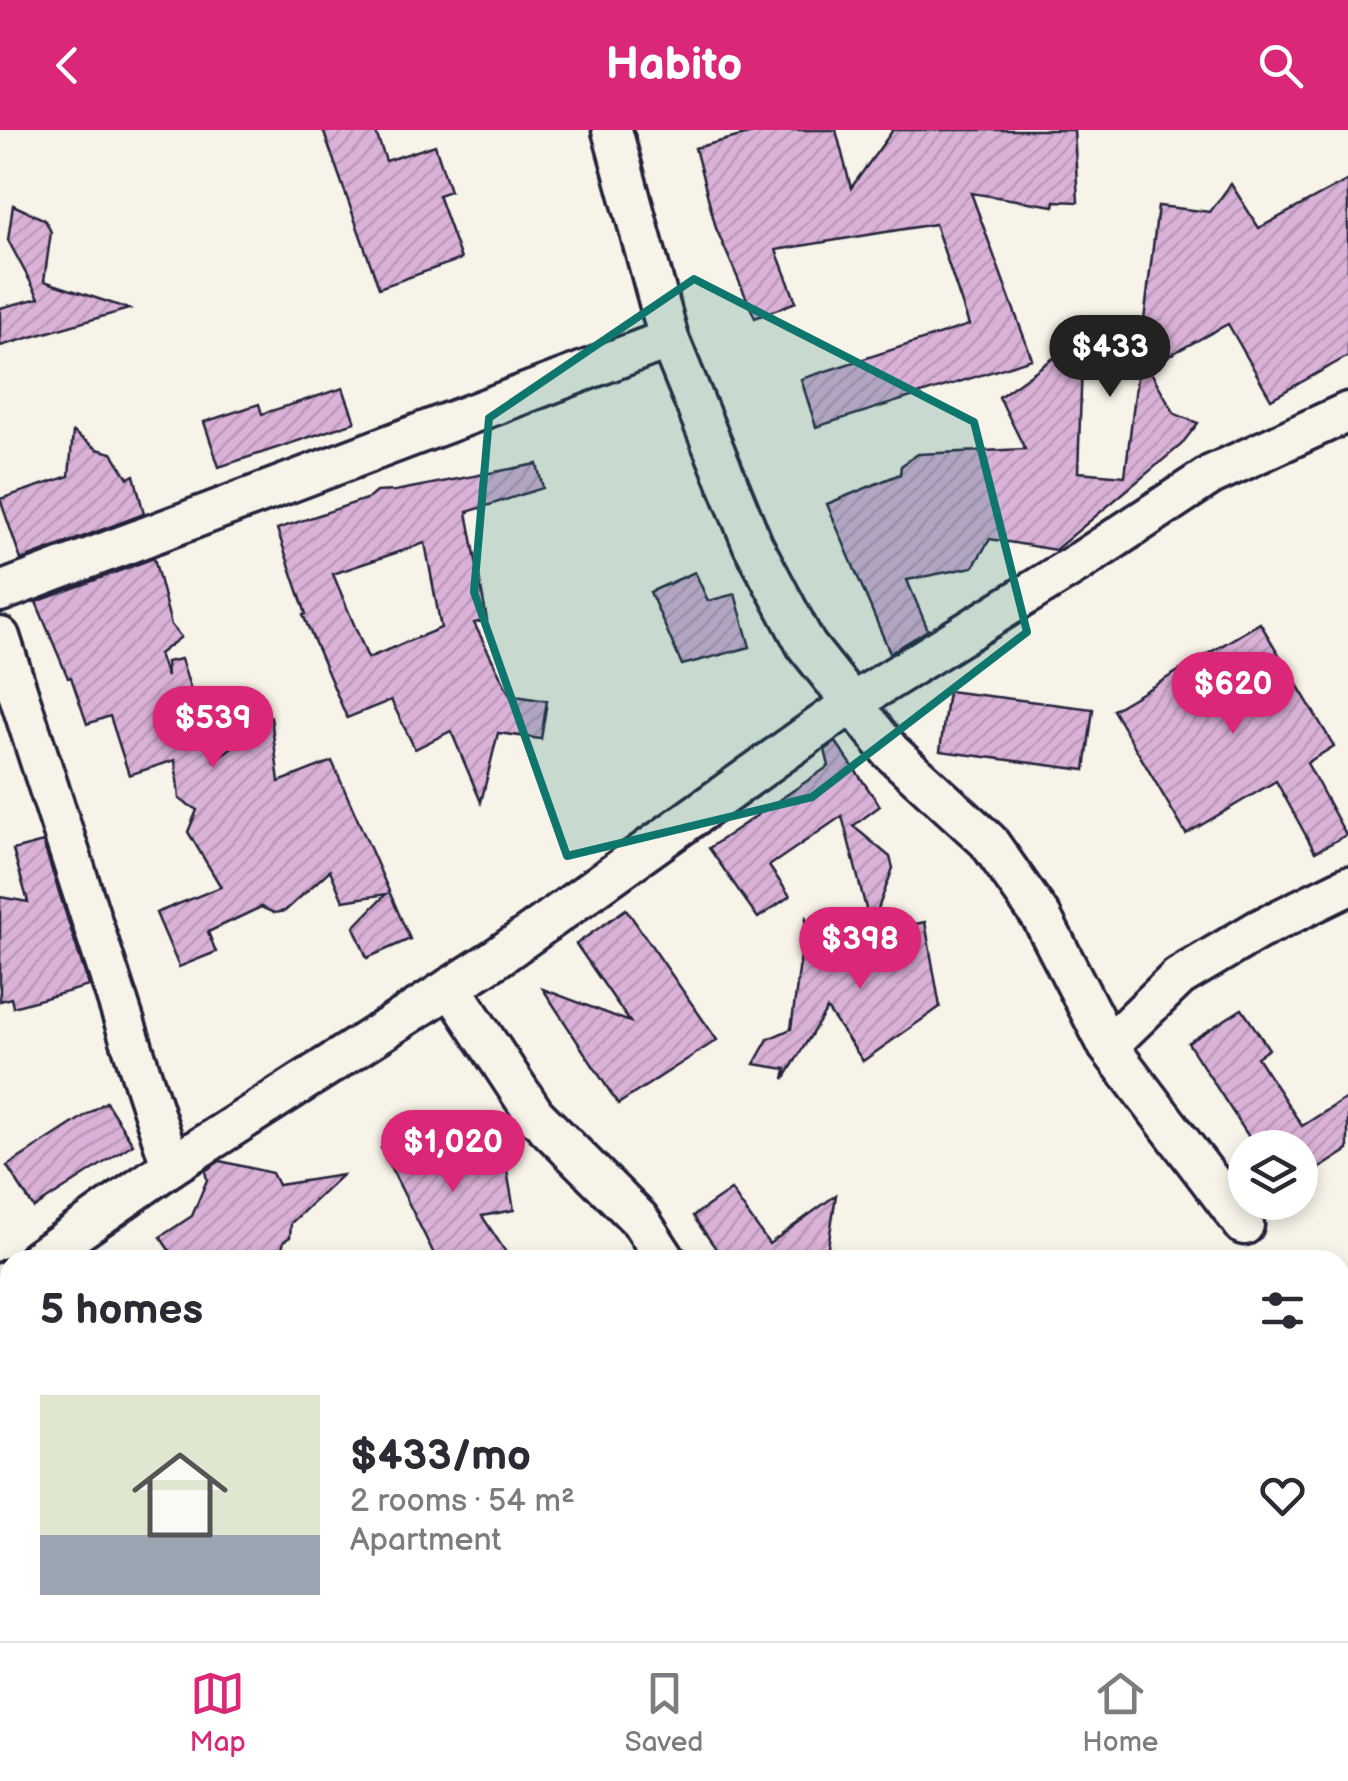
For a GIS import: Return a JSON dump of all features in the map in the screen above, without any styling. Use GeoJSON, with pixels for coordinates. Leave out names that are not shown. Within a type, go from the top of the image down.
{"type":"FeatureCollection","features":[{"type":"Feature","properties":{"kind":"street"},"geometry":{"type":"LineString","coordinates":[[612,130],[670,339],[753,545],[806,645],[891,752],[988,841],[1042,918],[1108,1046],[1244,1225]]}},
{"type":"Feature","properties":{"kind":"street"},"geometry":{"type":"LineString","coordinates":[[0,592],[670,339]]}},
{"type":"Feature","properties":{"kind":"street"},"geometry":{"type":"LineString","coordinates":[[64,1250],[171,1166],[451,987],[852,703],[1082,561],[1211,475],[1348,412]]}},
{"type":"Feature","properties":{"kind":"street"},"geometry":{"type":"LineString","coordinates":[[0,636],[171,1166]]}},
{"type":"Feature","properties":{"kind":"street"},"geometry":{"type":"LineString","coordinates":[[1108,1046],[1178,976],[1258,930],[1348,886]]}},
{"type":"Feature","properties":{"kind":"street"},"geometry":{"type":"LineString","coordinates":[[451,987],[535,1116],[640,1220],[660,1250]]}},
{"type":"Feature","properties":{"kind":"highlighted area"},"geometry":{"type":"Polygon","coordinates":[[[694,279],[974,422],[1027,632],[812,797],[567,856],[474,592],[489,418],[694,279]]]}},
{"type":"Feature","properties":{"kind":"building"},"geometry":{"type":"Polygon","coordinates":[[[323,130],[375,130],[386,161],[435,145],[450,191],[438,195],[461,259],[379,288],[323,130]]]}},
{"type":"Feature","properties":{"kind":"building"},"geometry":{"type":"Polygon","coordinates":[[[764,130],[836,130],[851,188],[893,130],[1074,130],[1078,202],[1055,201],[1054,206],[971,193],[1032,359],[816,427],[801,379],[969,325],[935,224],[776,250],[796,302],[755,318],[716,228],[695,148],[764,130]]]}},
{"type":"Feature","properties":{"kind":"building"},"geometry":{"type":"Polygon","coordinates":[[[1348,180],[1348,356],[1271,399],[1228,324],[1148,367],[1175,414],[1198,423],[1181,445],[1055,550],[990,539],[973,567],[907,580],[928,630],[890,653],[827,504],[900,474],[901,466],[918,454],[1025,449],[999,397],[1083,337],[1078,472],[1125,476],[1158,206],[1210,212],[1231,184],[1259,228],[1348,180]]]}},
{"type":"Feature","properties":{"kind":"building"},"geometry":{"type":"Polygon","coordinates":[[[13,205],[45,220],[51,232],[44,281],[129,309],[0,346],[0,308],[39,298],[8,240],[13,205]]]}},
{"type":"Feature","properties":{"kind":"building"},"geometry":{"type":"Polygon","coordinates":[[[343,388],[355,422],[219,467],[204,422],[259,404],[262,414],[343,388]]]}},
{"type":"Feature","properties":{"kind":"building"},"geometry":{"type":"Polygon","coordinates":[[[73,432],[97,449],[112,453],[128,478],[134,475],[144,514],[21,560],[0,499],[69,476],[73,432]]]}},
{"type":"Feature","properties":{"kind":"building"},"geometry":{"type":"Polygon","coordinates":[[[537,464],[543,488],[467,512],[487,620],[474,623],[510,695],[547,701],[541,739],[498,733],[481,802],[451,731],[415,749],[391,700],[347,718],[303,615],[306,614],[277,529],[369,498],[376,492],[537,464]],[[425,543],[333,574],[368,658],[441,628],[425,543]]]}},
{"type":"Feature","properties":{"kind":"building"},"geometry":{"type":"Polygon","coordinates":[[[154,558],[171,625],[181,637],[159,654],[167,677],[166,662],[181,659],[214,761],[271,717],[279,782],[332,761],[410,939],[367,958],[354,927],[386,894],[343,901],[330,870],[285,911],[274,913],[261,907],[208,932],[216,952],[179,967],[156,913],[221,887],[188,832],[197,810],[179,799],[175,760],[129,775],[110,716],[87,724],[71,677],[68,678],[36,602],[154,558]]]}},
{"type":"Feature","properties":{"kind":"building"},"geometry":{"type":"Polygon","coordinates":[[[695,572],[708,601],[735,594],[750,647],[682,665],[650,592],[695,572]]]}},
{"type":"Feature","properties":{"kind":"building"},"geometry":{"type":"Polygon","coordinates":[[[1260,623],[1334,746],[1307,763],[1346,835],[1315,852],[1276,781],[1186,834],[1113,710],[1260,623]]]}},
{"type":"Feature","properties":{"kind":"building"},"geometry":{"type":"Polygon","coordinates":[[[948,691],[1093,709],[1085,770],[940,751],[948,691]]]}},
{"type":"Feature","properties":{"kind":"building"},"geometry":{"type":"Polygon","coordinates":[[[836,742],[880,806],[853,826],[890,857],[893,868],[871,928],[842,816],[769,866],[790,896],[758,918],[709,848],[829,766],[825,750],[836,742]]]}},
{"type":"Feature","properties":{"kind":"building"},"geometry":{"type":"Polygon","coordinates":[[[43,842],[89,986],[13,1007],[11,998],[0,1001],[0,897],[28,902],[13,850],[43,842]]]}},
{"type":"Feature","properties":{"kind":"building"},"geometry":{"type":"Polygon","coordinates":[[[626,909],[717,1040],[618,1104],[543,989],[630,1022],[576,944],[626,909]]]}},
{"type":"Feature","properties":{"kind":"building"},"geometry":{"type":"Polygon","coordinates":[[[806,918],[843,972],[848,938],[925,922],[940,1007],[863,1061],[827,1009],[784,1079],[786,1069],[754,1064],[768,1039],[791,1029],[806,918]]]}},
{"type":"Feature","properties":{"kind":"building"},"geometry":{"type":"Polygon","coordinates":[[[1242,1009],[1269,1049],[1257,1057],[1302,1126],[1348,1097],[1348,1150],[1318,1169],[1318,1130],[1244,1130],[1188,1043],[1242,1009]]]}},
{"type":"Feature","properties":{"kind":"building"},"geometry":{"type":"Polygon","coordinates":[[[106,1102],[133,1144],[34,1208],[7,1166],[106,1102]]]}},
{"type":"Feature","properties":{"kind":"building"},"geometry":{"type":"Polygon","coordinates":[[[418,1130],[428,1150],[468,1142],[487,1151],[503,1148],[514,1210],[482,1216],[504,1250],[432,1250],[381,1148],[418,1130]]]}},
{"type":"Feature","properties":{"kind":"building"},"geometry":{"type":"Polygon","coordinates":[[[220,1161],[272,1173],[278,1185],[342,1175],[291,1223],[290,1237],[282,1250],[169,1250],[160,1237],[192,1216],[207,1180],[205,1171],[220,1161]]]}},
{"type":"Feature","properties":{"kind":"building"},"geometry":{"type":"Polygon","coordinates":[[[731,1190],[769,1244],[836,1195],[828,1250],[717,1250],[693,1216],[731,1190]]]}}]}
